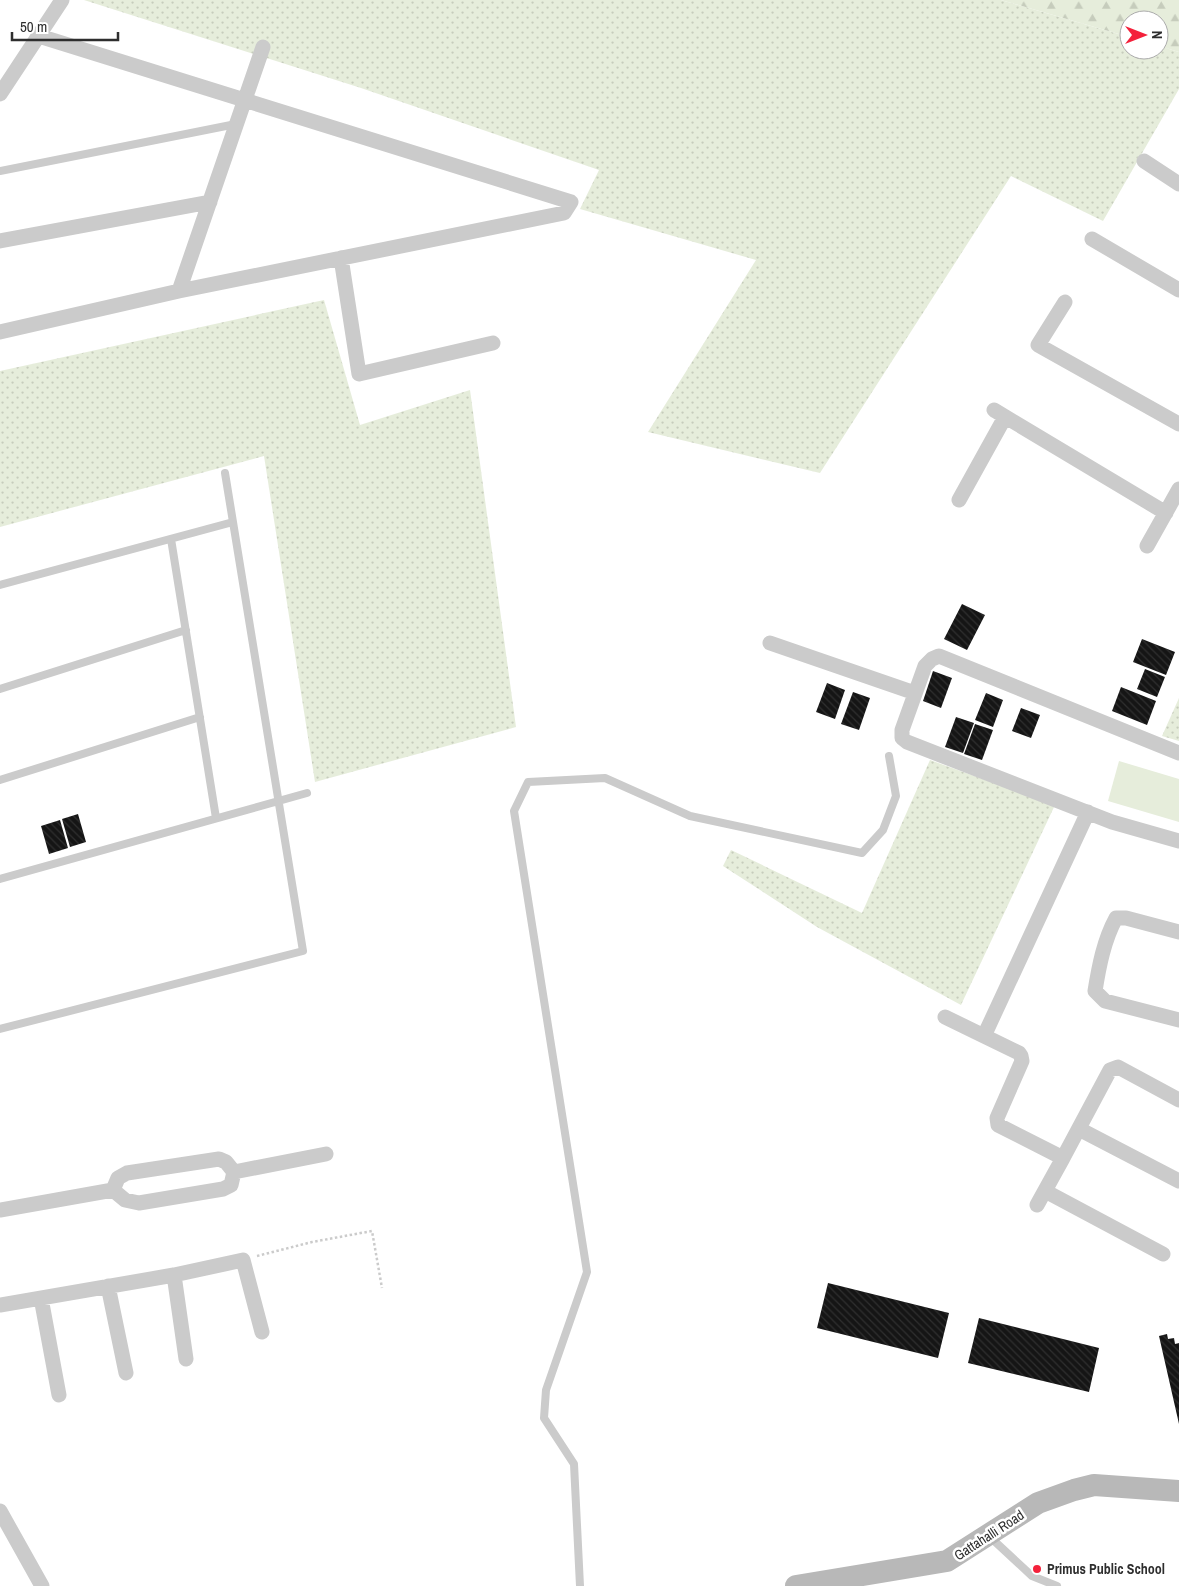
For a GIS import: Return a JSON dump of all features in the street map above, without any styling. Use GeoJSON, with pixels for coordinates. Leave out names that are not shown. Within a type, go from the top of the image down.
{"type":"FeatureCollection","features":[{"type":"Feature","properties":{"kind":"main road","name":"Gattahalli Road"},"geometry":{"type":"LineString","coordinates":[[800,1586],[825,1584],[947,1561],[1038,1503],[1074,1490],[1094,1485],[1179,1491]]}},
{"type":"Feature","properties":{"kind":"street"},"geometry":{"type":"LineString","coordinates":[[0,94],[62,0]]}},
{"type":"Feature","properties":{"kind":"street"},"geometry":{"type":"LineString","coordinates":[[0,332],[179,291],[564,213],[571,202],[39,36]]}},
{"type":"Feature","properties":{"kind":"street"},"geometry":{"type":"LineString","coordinates":[[179,291],[262,47]]}},
{"type":"Feature","properties":{"kind":"street"},"geometry":{"type":"LineString","coordinates":[[1144,161],[1179,184]]}},
{"type":"Feature","properties":{"kind":"street"},"geometry":{"type":"LineString","coordinates":[[0,241],[210,202]]}},
{"type":"Feature","properties":{"kind":"street"},"geometry":{"type":"LineString","coordinates":[[1092,239],[1179,290]]}},
{"type":"Feature","properties":{"kind":"street"},"geometry":{"type":"LineString","coordinates":[[341,258],[360,374],[493,343]]}},
{"type":"Feature","properties":{"kind":"street"},"geometry":{"type":"LineString","coordinates":[[1065,302],[1038,345],[1179,424]]}},
{"type":"Feature","properties":{"kind":"street"},"geometry":{"type":"LineString","coordinates":[[959,500],[1000,413],[1166,513]]}},
{"type":"Feature","properties":{"kind":"street"},"geometry":{"type":"LineString","coordinates":[[1147,546],[1179,489]]}},
{"type":"Feature","properties":{"kind":"street"},"geometry":{"type":"LineString","coordinates":[[770,643],[915,693]]}},
{"type":"Feature","properties":{"kind":"street"},"geometry":{"type":"LineString","coordinates":[[1179,753],[939,656],[932,659],[925,666],[902,730],[902,738],[907,742],[1112,822],[1179,841]]}},
{"type":"Feature","properties":{"kind":"street"},"geometry":{"type":"LineString","coordinates":[[984,1036],[1088,812]]}},
{"type":"Feature","properties":{"kind":"street"},"geometry":{"type":"LineString","coordinates":[[1179,932],[1126,918],[1116,918],[1110,928],[1095,991],[1105,1001],[1179,1020]]}},
{"type":"Feature","properties":{"kind":"street"},"geometry":{"type":"LineString","coordinates":[[945,1017],[1019,1053],[1022,1061],[996,1118],[998,1125],[1063,1158]]}},
{"type":"Feature","properties":{"kind":"street"},"geometry":{"type":"LineString","coordinates":[[1037,1205],[1110,1070],[1118,1068],[1179,1100]]}},
{"type":"Feature","properties":{"kind":"street"},"geometry":{"type":"LineString","coordinates":[[1079,1129],[1179,1181]]}},
{"type":"Feature","properties":{"kind":"street"},"geometry":{"type":"LineString","coordinates":[[234,1172],[326,1154]]}},
{"type":"Feature","properties":{"kind":"street"},"geometry":{"type":"LineString","coordinates":[[113,1190],[118,1178],[127,1173],[210,1160],[219,1159],[226,1162],[234,1172]]}},
{"type":"Feature","properties":{"kind":"street"},"geometry":{"type":"LineString","coordinates":[[0,1210],[113,1190],[125,1200],[139,1203],[223,1189],[231,1185],[234,1172]]}},
{"type":"Feature","properties":{"kind":"street"},"geometry":{"type":"LineString","coordinates":[[1044,1191],[1162,1254]]}},
{"type":"Feature","properties":{"kind":"street"},"geometry":{"type":"LineString","coordinates":[[0,1305],[174,1275],[243,1260],[262,1332]]}},
{"type":"Feature","properties":{"kind":"street"},"geometry":{"type":"LineString","coordinates":[[174,1275],[186,1359]]}},
{"type":"Feature","properties":{"kind":"street"},"geometry":{"type":"LineString","coordinates":[[108,1286],[126,1373]]}},
{"type":"Feature","properties":{"kind":"street"},"geometry":{"type":"LineString","coordinates":[[40,1298],[59,1395]]}},
{"type":"Feature","properties":{"kind":"street"},"geometry":{"type":"LineString","coordinates":[[0,1511],[42,1586]]}},
{"type":"Feature","properties":{"kind":"lane"},"geometry":{"type":"LineString","coordinates":[[0,170],[236,124]]}},
{"type":"Feature","properties":{"kind":"lane"},"geometry":{"type":"LineString","coordinates":[[0,1029],[303,950],[225,473]]}},
{"type":"Feature","properties":{"kind":"lane"},"geometry":{"type":"LineString","coordinates":[[0,585],[233,522]]}},
{"type":"Feature","properties":{"kind":"lane"},"geometry":{"type":"LineString","coordinates":[[171,539],[216,818]]}},
{"type":"Feature","properties":{"kind":"lane"},"geometry":{"type":"LineString","coordinates":[[0,688],[186,630]]}},
{"type":"Feature","properties":{"kind":"lane"},"geometry":{"type":"LineString","coordinates":[[0,780],[200,717]]}},
{"type":"Feature","properties":{"kind":"lane"},"geometry":{"type":"LineString","coordinates":[[580,1586],[574,1464],[544,1418],[546,1390],[587,1272],[514,811],[528,782],[605,778],[690,816],[862,853],[883,830],[896,796],[889,756]]}},
{"type":"Feature","properties":{"kind":"lane"},"geometry":{"type":"LineString","coordinates":[[0,879],[307,793]]}},
{"type":"Feature","properties":{"kind":"lane"},"geometry":{"type":"LineString","coordinates":[[988,1535],[1032,1576],[1057,1586]]}},
{"type":"Feature","properties":{"kind":"path"},"geometry":{"type":"LineString","coordinates":[[243,1260],[312,1242],[372,1231],[382,1288]]}},
{"type":"Feature","properties":{"kind":"green space"},"geometry":{"type":"Polygon","coordinates":[[[84,0],[1001,0],[1119,34],[1119,60],[1169,60],[1169,49],[1179,52],[1179,89],[1103,221],[1011,176],[820,473],[648,432],[756,260],[580,209],[599,170],[361,88],[84,0]]]}},
{"type":"Feature","properties":{"kind":"green space"},"geometry":{"type":"Polygon","coordinates":[[[1001,0],[1179,0],[1179,52],[1169,49],[1169,10],[1119,10],[1119,34],[1001,0]]]}},
{"type":"Feature","properties":{"kind":"green space"},"geometry":{"type":"Polygon","coordinates":[[[324,300],[360,425],[470,390],[516,727],[315,782],[264,456],[0,527],[0,371],[324,300]]]}},
{"type":"Feature","properties":{"kind":"green space"},"geometry":{"type":"Polygon","coordinates":[[[1179,698],[1179,741],[1162,736],[1179,698]]]}},
{"type":"Feature","properties":{"kind":"green space"},"geometry":{"type":"Polygon","coordinates":[[[930,760],[1055,805],[961,1005],[817,927],[723,866],[731,850],[862,913],[930,760]]]}},
{"type":"Feature","properties":{"kind":"green space"},"geometry":{"type":"Polygon","coordinates":[[[1119,761],[1179,779],[1179,822],[1108,801],[1119,761]]]}},
{"type":"Feature","properties":{"kind":"building"},"geometry":{"type":"Polygon","coordinates":[[[962,604],[985,615],[967,650],[944,639],[962,604]]]}},
{"type":"Feature","properties":{"kind":"building"},"geometry":{"type":"Polygon","coordinates":[[[1142,639],[1175,652],[1166,675],[1133,662],[1142,639]]]}},
{"type":"Feature","properties":{"kind":"building"},"geometry":{"type":"Polygon","coordinates":[[[1145,669],[1165,677],[1157,697],[1137,689],[1145,669]]]}},
{"type":"Feature","properties":{"kind":"building"},"geometry":{"type":"Polygon","coordinates":[[[933,671],[952,678],[941,708],[923,701],[933,671]]]}},
{"type":"Feature","properties":{"kind":"building"},"geometry":{"type":"Polygon","coordinates":[[[827,683],[845,690],[835,719],[816,712],[827,683]]]}},
{"type":"Feature","properties":{"kind":"building"},"geometry":{"type":"Polygon","coordinates":[[[1121,687],[1156,701],[1147,725],[1112,711],[1121,687]]]}},
{"type":"Feature","properties":{"kind":"building"},"geometry":{"type":"Polygon","coordinates":[[[853,692],[870,698],[859,730],[841,724],[853,692]]]}},
{"type":"Feature","properties":{"kind":"building"},"geometry":{"type":"Polygon","coordinates":[[[986,693],[1003,700],[993,727],[975,720],[986,693]]]}},
{"type":"Feature","properties":{"kind":"building"},"geometry":{"type":"Polygon","coordinates":[[[1021,708],[1040,715],[1031,738],[1012,731],[1021,708]]]}},
{"type":"Feature","properties":{"kind":"building"},"geometry":{"type":"Polygon","coordinates":[[[956,717],[974,723],[963,753],[945,747],[956,717]]]}},
{"type":"Feature","properties":{"kind":"building"},"geometry":{"type":"Polygon","coordinates":[[[975,724],[993,730],[982,760],[964,754],[975,724]]]}},
{"type":"Feature","properties":{"kind":"building"},"geometry":{"type":"Polygon","coordinates":[[[78,814],[86,842],[70,847],[62,819],[78,814]]]}},
{"type":"Feature","properties":{"kind":"building"},"geometry":{"type":"Polygon","coordinates":[[[60,820],[68,848],[49,854],[41,826],[60,820]]]}},
{"type":"Feature","properties":{"kind":"building"},"geometry":{"type":"Polygon","coordinates":[[[828,1283],[949,1313],[938,1358],[817,1328],[828,1283]]]}},
{"type":"Feature","properties":{"kind":"building"},"geometry":{"type":"Polygon","coordinates":[[[979,1318],[1099,1348],[1089,1392],[968,1363],[979,1318]]]}},
{"type":"Feature","properties":{"kind":"building"},"geometry":{"type":"Polygon","coordinates":[[[1167,1334],[1168,1339],[1174,1338],[1175,1344],[1179,1343],[1179,1424],[1159,1336],[1167,1334]]]}},
{"type":"Feature","properties":{"kind":"place","name":"Primus Public School"},"geometry":{"type":"Point","coordinates":[1037,1569]}}]}
